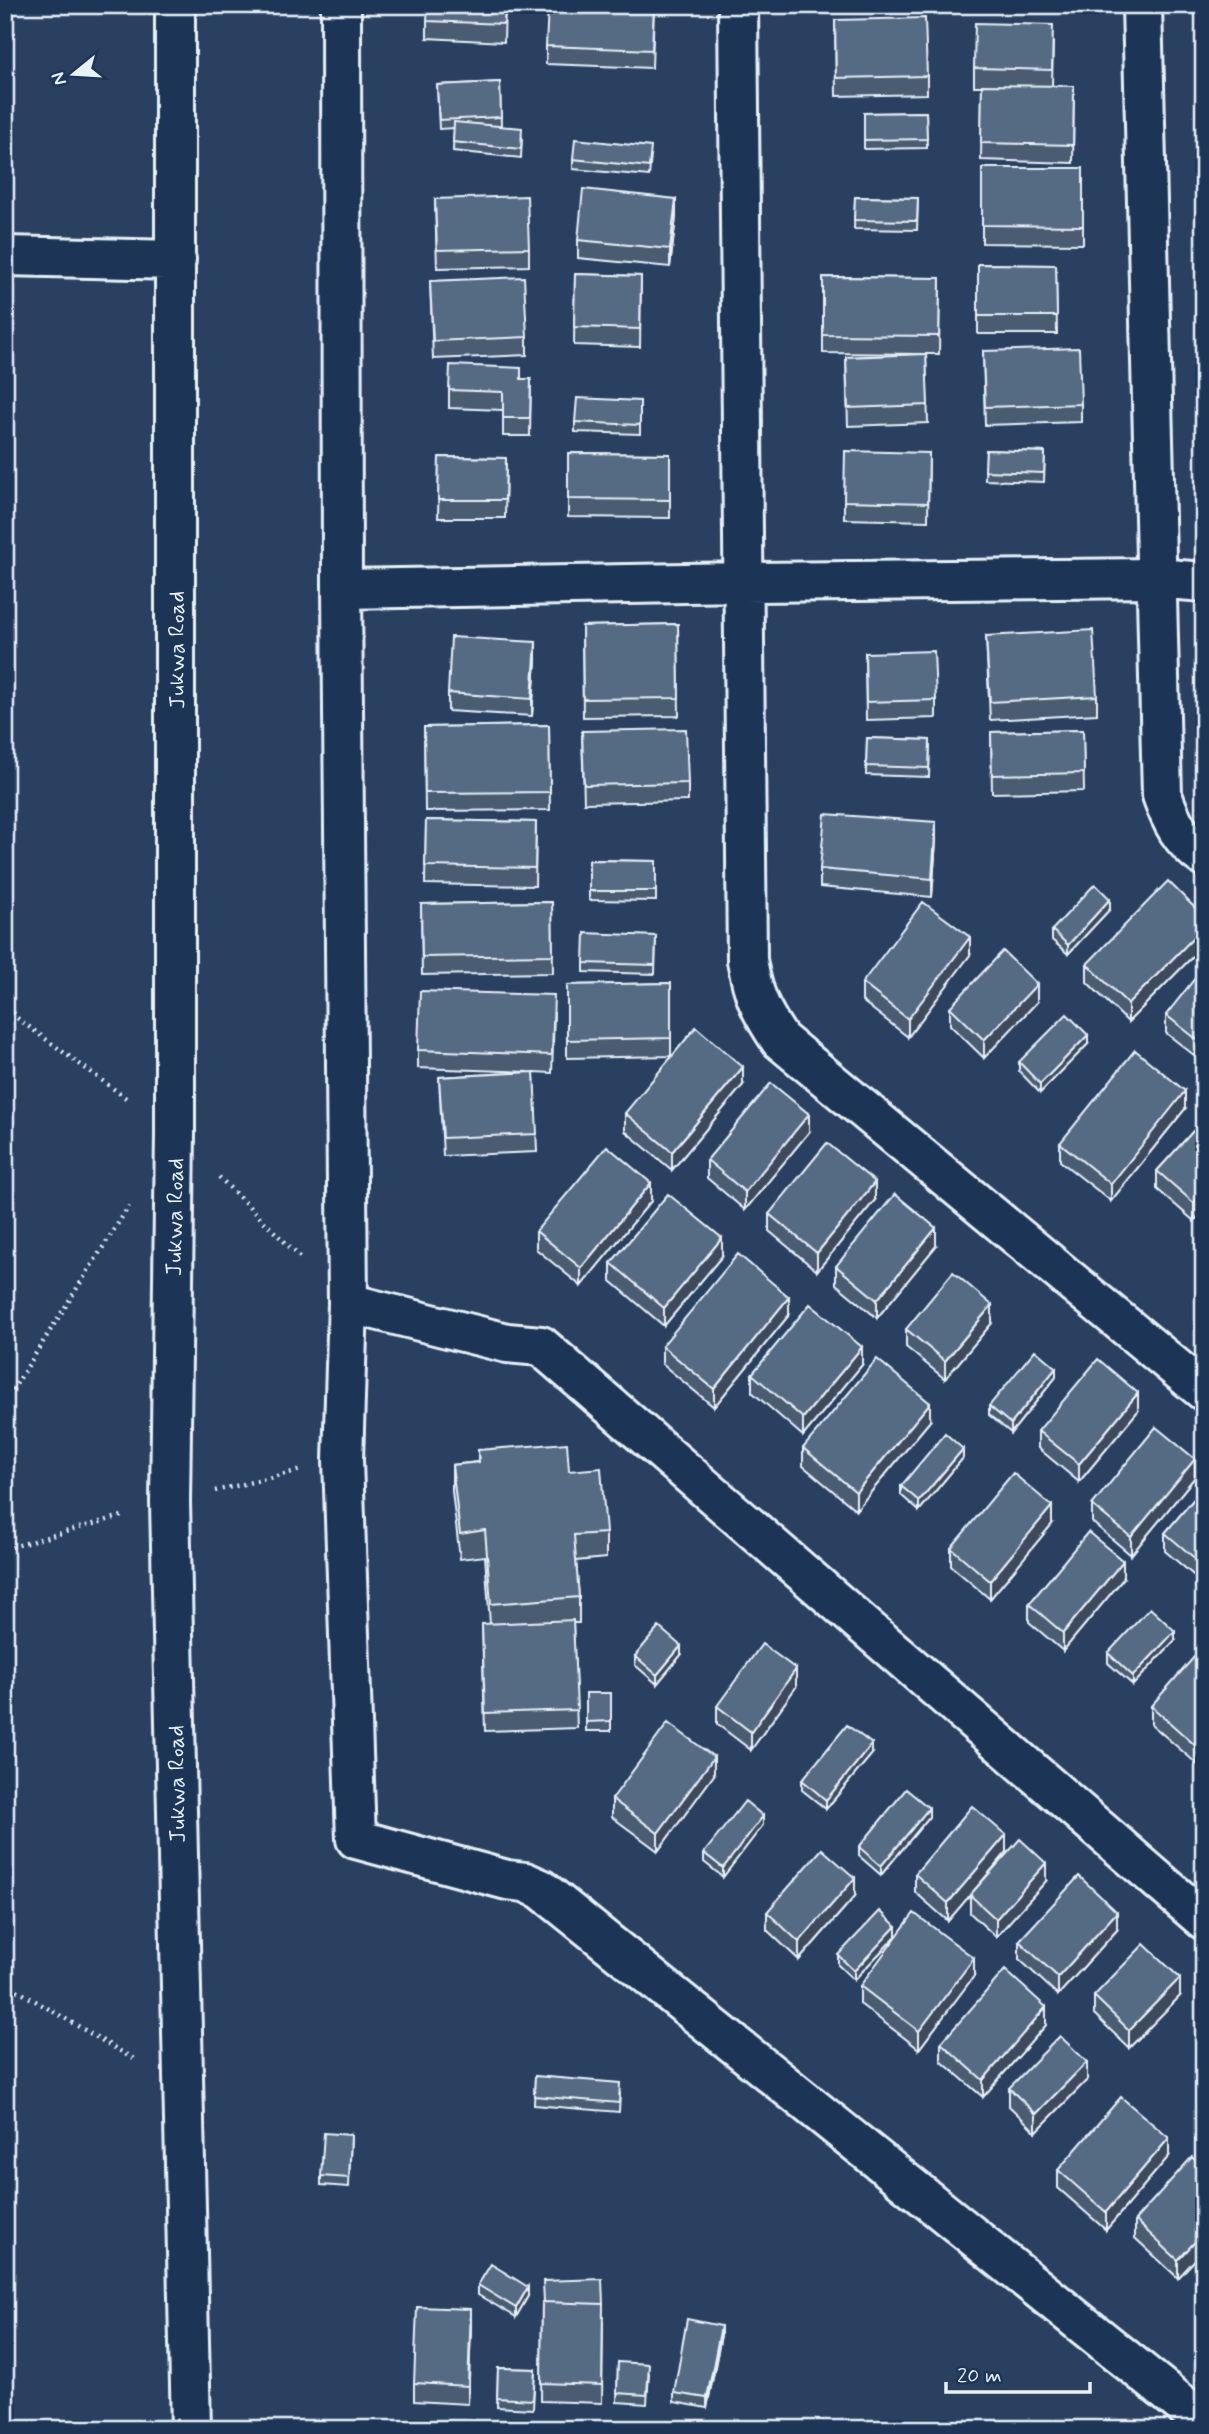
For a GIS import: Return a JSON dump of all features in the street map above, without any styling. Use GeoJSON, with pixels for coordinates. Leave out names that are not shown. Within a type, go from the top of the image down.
{"type":"FeatureCollection","features":[{"type":"Feature","properties":{"kind":"street","name":"Jukwa Road"},"geometry":{"type":"LineString","coordinates":[[175,5],[175,1134],[170,1502],[191,2429]]}},
{"type":"Feature","properties":{"kind":"street"},"geometry":{"type":"LineString","coordinates":[[341,5],[342,590],[348,1303],[343,1460],[356,1839],[507,1880],[525,1882],[541,1889],[1204,2423]]}},
{"type":"Feature","properties":{"kind":"street"},"geometry":{"type":"LineString","coordinates":[[738,5],[747,960],[752,989],[762,1013],[780,1040],[1204,1391]]}},
{"type":"Feature","properties":{"kind":"street"},"geometry":{"type":"LineString","coordinates":[[1142,5],[1162,795],[1178,832],[1204,857]]}},
{"type":"Feature","properties":{"kind":"street"},"geometry":{"type":"LineString","coordinates":[[5,256],[176,260]]}},
{"type":"Feature","properties":{"kind":"street"},"geometry":{"type":"LineString","coordinates":[[342,590],[743,582],[1156,579],[1204,582]]}},
{"type":"Feature","properties":{"kind":"street"},"geometry":{"type":"LineString","coordinates":[[348,1303],[507,1343],[541,1346],[1204,1920]]}},
{"type":"Feature","properties":{"kind":"path"},"geometry":{"type":"LineString","coordinates":[[5,1402],[130,1204]]}},
{"type":"Feature","properties":{"kind":"path"},"geometry":{"type":"LineString","coordinates":[[5,1549],[170,1502],[343,1460]]}},
{"type":"Feature","properties":{"kind":"path"},"geometry":{"type":"LineString","coordinates":[[5,1983],[182,2087]]}},
{"type":"Feature","properties":{"kind":"building"},"geometry":{"type":"Polygon","coordinates":[[[428,5],[505,5],[504,24],[427,21],[428,5]]]}},
{"type":"Feature","properties":{"kind":"building"},"geometry":{"type":"Polygon","coordinates":[[[548,5],[654,5],[652,50],[546,46],[548,5]]]}},
{"type":"Feature","properties":{"kind":"building"},"geometry":{"type":"Polygon","coordinates":[[[925,18],[927,76],[836,78],[835,20],[925,18]]]}},
{"type":"Feature","properties":{"kind":"building"},"geometry":{"type":"Polygon","coordinates":[[[975,23],[1053,25],[1052,70],[974,68],[975,23]]]}},
{"type":"Feature","properties":{"kind":"building"},"geometry":{"type":"Polygon","coordinates":[[[500,82],[501,117],[439,120],[437,85],[500,82]]]}},
{"type":"Feature","properties":{"kind":"building"},"geometry":{"type":"Polygon","coordinates":[[[982,85],[1074,86],[1073,145],[981,143],[982,85]]]}},
{"type":"Feature","properties":{"kind":"building"},"geometry":{"type":"Polygon","coordinates":[[[926,112],[927,139],[864,140],[864,113],[926,112]]]}},
{"type":"Feature","properties":{"kind":"building"},"geometry":{"type":"Polygon","coordinates":[[[454,122],[522,128],[521,149],[453,142],[454,122]]]}},
{"type":"Feature","properties":{"kind":"building"},"geometry":{"type":"Polygon","coordinates":[[[575,139],[651,147],[649,167],[573,159],[575,139]]]}},
{"type":"Feature","properties":{"kind":"building"},"geometry":{"type":"Polygon","coordinates":[[[982,168],[1083,168],[1083,226],[982,225],[982,168]]]}},
{"type":"Feature","properties":{"kind":"building"},"geometry":{"type":"Polygon","coordinates":[[[583,189],[676,199],[670,249],[578,240],[583,189]]]}},
{"type":"Feature","properties":{"kind":"building"},"geometry":{"type":"Polygon","coordinates":[[[527,196],[529,248],[437,250],[435,199],[527,196]]]}},
{"type":"Feature","properties":{"kind":"building"},"geometry":{"type":"Polygon","coordinates":[[[855,197],[918,198],[917,221],[854,220],[855,197]]]}},
{"type":"Feature","properties":{"kind":"building"},"geometry":{"type":"Polygon","coordinates":[[[978,264],[1056,265],[1057,316],[978,316],[978,264]]]}},
{"type":"Feature","properties":{"kind":"building"},"geometry":{"type":"Polygon","coordinates":[[[575,274],[641,276],[640,329],[574,327],[575,274]]]}},
{"type":"Feature","properties":{"kind":"building"},"geometry":{"type":"Polygon","coordinates":[[[524,277],[527,337],[433,341],[430,281],[524,277]]]}},
{"type":"Feature","properties":{"kind":"building"},"geometry":{"type":"Polygon","coordinates":[[[823,277],[940,278],[939,336],[823,335],[823,277]]]}},
{"type":"Feature","properties":{"kind":"building"},"geometry":{"type":"Polygon","coordinates":[[[1079,348],[1081,404],[985,407],[983,351],[1079,348]]]}},
{"type":"Feature","properties":{"kind":"building"},"geometry":{"type":"Polygon","coordinates":[[[926,354],[928,405],[848,408],[846,357],[926,354]]]}},
{"type":"Feature","properties":{"kind":"building"},"geometry":{"type":"Polygon","coordinates":[[[450,365],[521,368],[521,379],[531,379],[530,418],[503,418],[503,392],[449,390],[450,365]]]}},
{"type":"Feature","properties":{"kind":"building"},"geometry":{"type":"Polygon","coordinates":[[[577,398],[640,401],[640,425],[575,422],[577,398]]]}},
{"type":"Feature","properties":{"kind":"building"},"geometry":{"type":"Polygon","coordinates":[[[986,450],[1045,452],[1044,473],[985,471],[986,450]]]}},
{"type":"Feature","properties":{"kind":"building"},"geometry":{"type":"Polygon","coordinates":[[[845,451],[929,453],[928,503],[844,501],[845,451]]]}},
{"type":"Feature","properties":{"kind":"building"},"geometry":{"type":"Polygon","coordinates":[[[568,453],[670,454],[670,500],[568,499],[568,453]]]}},
{"type":"Feature","properties":{"kind":"building"},"geometry":{"type":"Polygon","coordinates":[[[439,457],[506,458],[505,500],[438,500],[439,457]]]}},
{"type":"Feature","properties":{"kind":"building"},"geometry":{"type":"Polygon","coordinates":[[[678,624],[679,698],[583,699],[582,626],[678,624]]]}},
{"type":"Feature","properties":{"kind":"building"},"geometry":{"type":"Polygon","coordinates":[[[1093,630],[1097,696],[990,702],[986,636],[1093,630]]]}},
{"type":"Feature","properties":{"kind":"building"},"geometry":{"type":"Polygon","coordinates":[[[451,637],[536,642],[532,699],[448,693],[451,637]]]}},
{"type":"Feature","properties":{"kind":"building"},"geometry":{"type":"Polygon","coordinates":[[[934,651],[936,700],[866,702],[865,653],[934,651]]]}},
{"type":"Feature","properties":{"kind":"building"},"geometry":{"type":"Polygon","coordinates":[[[549,725],[550,792],[425,793],[424,727],[549,725]]]}},
{"type":"Feature","properties":{"kind":"building"},"geometry":{"type":"Polygon","coordinates":[[[686,729],[688,783],[584,785],[582,731],[686,729]]]}},
{"type":"Feature","properties":{"kind":"building"},"geometry":{"type":"Polygon","coordinates":[[[1083,730],[1084,773],[992,775],[991,732],[1083,730]]]}},
{"type":"Feature","properties":{"kind":"building"},"geometry":{"type":"Polygon","coordinates":[[[867,738],[930,740],[929,768],[866,766],[867,738]]]}},
{"type":"Feature","properties":{"kind":"building"},"geometry":{"type":"Polygon","coordinates":[[[825,814],[936,822],[932,879],[820,869],[825,814]]]}},
{"type":"Feature","properties":{"kind":"building"},"geometry":{"type":"Polygon","coordinates":[[[426,820],[536,822],[535,868],[425,866],[426,820]]]}},
{"type":"Feature","properties":{"kind":"building"},"geometry":{"type":"Polygon","coordinates":[[[589,860],[656,861],[656,891],[589,891],[589,860]]]}},
{"type":"Feature","properties":{"kind":"building"},"geometry":{"type":"Polygon","coordinates":[[[1168,881],[1204,917],[1204,927],[1128,1004],[1087,964],[1168,881]]]}},
{"type":"Feature","properties":{"kind":"building"},"geometry":{"type":"Polygon","coordinates":[[[1095,884],[1110,899],[1068,945],[1052,930],[1095,884]]]}},
{"type":"Feature","properties":{"kind":"building"},"geometry":{"type":"Polygon","coordinates":[[[552,902],[553,955],[422,957],[421,904],[552,902]]]}},
{"type":"Feature","properties":{"kind":"building"},"geometry":{"type":"Polygon","coordinates":[[[923,902],[970,937],[908,1019],[862,983],[923,902]]]}},
{"type":"Feature","properties":{"kind":"building"},"geometry":{"type":"Polygon","coordinates":[[[585,933],[656,936],[655,965],[584,963],[585,933]]]}},
{"type":"Feature","properties":{"kind":"building"},"geometry":{"type":"Polygon","coordinates":[[[1003,951],[1037,984],[984,1040],[950,1007],[1003,951]]]}},
{"type":"Feature","properties":{"kind":"building"},"geometry":{"type":"Polygon","coordinates":[[[1204,967],[1204,1045],[1166,1015],[1204,967]]]}},
{"type":"Feature","properties":{"kind":"building"},"geometry":{"type":"Polygon","coordinates":[[[671,983],[671,1038],[567,1040],[567,985],[671,983]]]}},
{"type":"Feature","properties":{"kind":"building"},"geometry":{"type":"Polygon","coordinates":[[[420,991],[554,995],[552,1055],[418,1050],[420,991]]]}},
{"type":"Feature","properties":{"kind":"building"},"geometry":{"type":"Polygon","coordinates":[[[1067,1014],[1088,1035],[1040,1084],[1019,1062],[1067,1014]]]}},
{"type":"Feature","properties":{"kind":"building"},"geometry":{"type":"Polygon","coordinates":[[[696,1027],[743,1067],[672,1152],[625,1113],[696,1027]]]}},
{"type":"Feature","properties":{"kind":"building"},"geometry":{"type":"Polygon","coordinates":[[[1135,1050],[1185,1091],[1111,1184],[1060,1143],[1135,1050]]]}},
{"type":"Feature","properties":{"kind":"building"},"geometry":{"type":"Polygon","coordinates":[[[534,1072],[537,1134],[443,1138],[439,1077],[534,1072]]]}},
{"type":"Feature","properties":{"kind":"building"},"geometry":{"type":"Polygon","coordinates":[[[771,1083],[809,1114],[745,1192],[707,1160],[771,1083]]]}},
{"type":"Feature","properties":{"kind":"building"},"geometry":{"type":"Polygon","coordinates":[[[1204,1119],[1204,1192],[1194,1203],[1157,1171],[1204,1119]]]}},
{"type":"Feature","properties":{"kind":"building"},"geometry":{"type":"Polygon","coordinates":[[[827,1143],[875,1182],[817,1253],[769,1214],[827,1143]]]}},
{"type":"Feature","properties":{"kind":"building"},"geometry":{"type":"Polygon","coordinates":[[[607,1146],[651,1183],[581,1268],[536,1231],[607,1146]]]}},
{"type":"Feature","properties":{"kind":"building"},"geometry":{"type":"Polygon","coordinates":[[[668,1194],[722,1238],[664,1308],[611,1263],[668,1194]]]}},
{"type":"Feature","properties":{"kind":"building"},"geometry":{"type":"Polygon","coordinates":[[[895,1194],[936,1228],[877,1300],[836,1266],[895,1194]]]}},
{"type":"Feature","properties":{"kind":"building"},"geometry":{"type":"Polygon","coordinates":[[[738,1254],[789,1297],[714,1389],[662,1346],[738,1254]]]}},
{"type":"Feature","properties":{"kind":"building"},"geometry":{"type":"Polygon","coordinates":[[[953,1272],[992,1305],[945,1361],[906,1329],[953,1272]]]}},
{"type":"Feature","properties":{"kind":"building"},"geometry":{"type":"Polygon","coordinates":[[[810,1304],[862,1347],[803,1418],[752,1374],[810,1304]]]}},
{"type":"Feature","properties":{"kind":"building"},"geometry":{"type":"Polygon","coordinates":[[[1035,1350],[1056,1368],[1011,1424],[989,1406],[1035,1350]]]}},
{"type":"Feature","properties":{"kind":"building"},"geometry":{"type":"Polygon","coordinates":[[[877,1359],[930,1403],[856,1492],[803,1448],[877,1359]]]}},
{"type":"Feature","properties":{"kind":"building"},"geometry":{"type":"Polygon","coordinates":[[[1098,1359],[1138,1393],[1079,1464],[1038,1431],[1098,1359]]]}},
{"type":"Feature","properties":{"kind":"building"},"geometry":{"type":"Polygon","coordinates":[[[1156,1427],[1195,1459],[1131,1537],[1092,1505],[1156,1427]]]}},
{"type":"Feature","properties":{"kind":"building"},"geometry":{"type":"Polygon","coordinates":[[[945,1433],[963,1449],[919,1501],[901,1486],[945,1433]]]}},
{"type":"Feature","properties":{"kind":"building"},"geometry":{"type":"Polygon","coordinates":[[[567,1443],[569,1471],[601,1468],[606,1533],[574,1535],[579,1597],[491,1604],[485,1530],[460,1534],[452,1465],[479,1462],[478,1450],[567,1443]]]}},
{"type":"Feature","properties":{"kind":"building"},"geometry":{"type":"Polygon","coordinates":[[[1013,1473],[1052,1506],[990,1581],[951,1548],[1013,1473]]]}},
{"type":"Feature","properties":{"kind":"building"},"geometry":{"type":"Polygon","coordinates":[[[1204,1487],[1204,1566],[1165,1533],[1204,1487]]]}},
{"type":"Feature","properties":{"kind":"building"},"geometry":{"type":"Polygon","coordinates":[[[1088,1532],[1123,1561],[1063,1633],[1029,1604],[1088,1532]]]}},
{"type":"Feature","properties":{"kind":"building"},"geometry":{"type":"Polygon","coordinates":[[[1150,1608],[1175,1631],[1133,1676],[1108,1653],[1150,1608]]]}},
{"type":"Feature","properties":{"kind":"building"},"geometry":{"type":"Polygon","coordinates":[[[573,1620],[577,1710],[485,1713],[482,1624],[573,1620]]]}},
{"type":"Feature","properties":{"kind":"building"},"geometry":{"type":"Polygon","coordinates":[[[659,1627],[681,1646],[657,1675],[635,1656],[659,1627]]]}},
{"type":"Feature","properties":{"kind":"building"},"geometry":{"type":"Polygon","coordinates":[[[762,1644],[796,1669],[751,1732],[717,1706],[762,1644]]]}},
{"type":"Feature","properties":{"kind":"building"},"geometry":{"type":"Polygon","coordinates":[[[1202,1648],[1204,1739],[1197,1747],[1151,1706],[1202,1648]]]}},
{"type":"Feature","properties":{"kind":"building"},"geometry":{"type":"Polygon","coordinates":[[[586,1693],[611,1693],[611,1721],[586,1722],[586,1693]]]}},
{"type":"Feature","properties":{"kind":"building"},"geometry":{"type":"Polygon","coordinates":[[[668,1723],[714,1757],[658,1833],[612,1799],[668,1723]]]}},
{"type":"Feature","properties":{"kind":"building"},"geometry":{"type":"Polygon","coordinates":[[[847,1725],[872,1744],[826,1800],[802,1780],[847,1725]]]}},
{"type":"Feature","properties":{"kind":"building"},"geometry":{"type":"Polygon","coordinates":[[[906,1789],[929,1808],[881,1866],[859,1847],[906,1789]]]}},
{"type":"Feature","properties":{"kind":"building"},"geometry":{"type":"Polygon","coordinates":[[[745,1801],[763,1816],[723,1868],[704,1853],[745,1801]]]}},
{"type":"Feature","properties":{"kind":"building"},"geometry":{"type":"Polygon","coordinates":[[[972,1806],[1006,1835],[948,1903],[915,1874],[972,1806]]]}},
{"type":"Feature","properties":{"kind":"building"},"geometry":{"type":"Polygon","coordinates":[[[1020,1839],[1046,1863],[996,1919],[970,1895],[1020,1839]]]}},
{"type":"Feature","properties":{"kind":"building"},"geometry":{"type":"Polygon","coordinates":[[[822,1849],[855,1878],[799,1942],[767,1912],[822,1849]]]}},
{"type":"Feature","properties":{"kind":"building"},"geometry":{"type":"Polygon","coordinates":[[[1079,1876],[1117,1912],[1058,1977],[1019,1941],[1079,1876]]]}},
{"type":"Feature","properties":{"kind":"building"},"geometry":{"type":"Polygon","coordinates":[[[880,1911],[896,1926],[854,1971],[838,1955],[880,1911]]]}},
{"type":"Feature","properties":{"kind":"building"},"geometry":{"type":"Polygon","coordinates":[[[914,1913],[974,1958],[919,2031],[860,1986],[914,1913]]]}},
{"type":"Feature","properties":{"kind":"building"},"geometry":{"type":"Polygon","coordinates":[[[1144,1944],[1180,1978],[1129,2030],[1094,1996],[1144,1944]]]}},
{"type":"Feature","properties":{"kind":"building"},"geometry":{"type":"Polygon","coordinates":[[[1005,1970],[1046,2007],[983,2080],[941,2043],[1005,1970]]]}},
{"type":"Feature","properties":{"kind":"building"},"geometry":{"type":"Polygon","coordinates":[[[1060,2036],[1087,2062],[1036,2114],[1009,2088],[1060,2036]]]}},
{"type":"Feature","properties":{"kind":"building"},"geometry":{"type":"Polygon","coordinates":[[[535,2076],[620,2083],[619,2103],[534,2096],[535,2076]]]}},
{"type":"Feature","properties":{"kind":"building"},"geometry":{"type":"Polygon","coordinates":[[[1121,2097],[1169,2138],[1106,2212],[1058,2170],[1121,2097]]]}},
{"type":"Feature","properties":{"kind":"building"},"geometry":{"type":"Polygon","coordinates":[[[324,2133],[351,2135],[349,2178],[321,2176],[324,2133]]]}},
{"type":"Feature","properties":{"kind":"building"},"geometry":{"type":"Polygon","coordinates":[[[1192,2157],[1204,2168],[1204,2232],[1178,2260],[1135,2220],[1192,2157]]]}},
{"type":"Feature","properties":{"kind":"building"},"geometry":{"type":"Polygon","coordinates":[[[491,2264],[528,2287],[516,2308],[478,2285],[491,2264]]]}},
{"type":"Feature","properties":{"kind":"building"},"geometry":{"type":"Polygon","coordinates":[[[602,2279],[603,2304],[544,2302],[543,2281],[602,2279]]]}},
{"type":"Feature","properties":{"kind":"building"},"geometry":{"type":"Polygon","coordinates":[[[542,2302],[603,2304],[602,2385],[541,2383],[542,2302]]]}},
{"type":"Feature","properties":{"kind":"building"},"geometry":{"type":"Polygon","coordinates":[[[417,2307],[471,2309],[468,2386],[414,2383],[417,2307]]]}},
{"type":"Feature","properties":{"kind":"building"},"geometry":{"type":"Polygon","coordinates":[[[687,2319],[721,2326],[707,2398],[674,2393],[687,2319]]]}},
{"type":"Feature","properties":{"kind":"building"},"geometry":{"type":"Polygon","coordinates":[[[618,2362],[649,2364],[647,2395],[617,2393],[618,2362]]]}},
{"type":"Feature","properties":{"kind":"building"},"geometry":{"type":"Polygon","coordinates":[[[498,2368],[535,2369],[533,2400],[497,2398],[498,2368]]]}},
{"type":"Feature","properties":{"kind":"building"},"geometry":{"type":"Polygon","coordinates":[[[580,2423],[656,2425],[656,2429],[580,2429],[580,2423]]]}}]}
